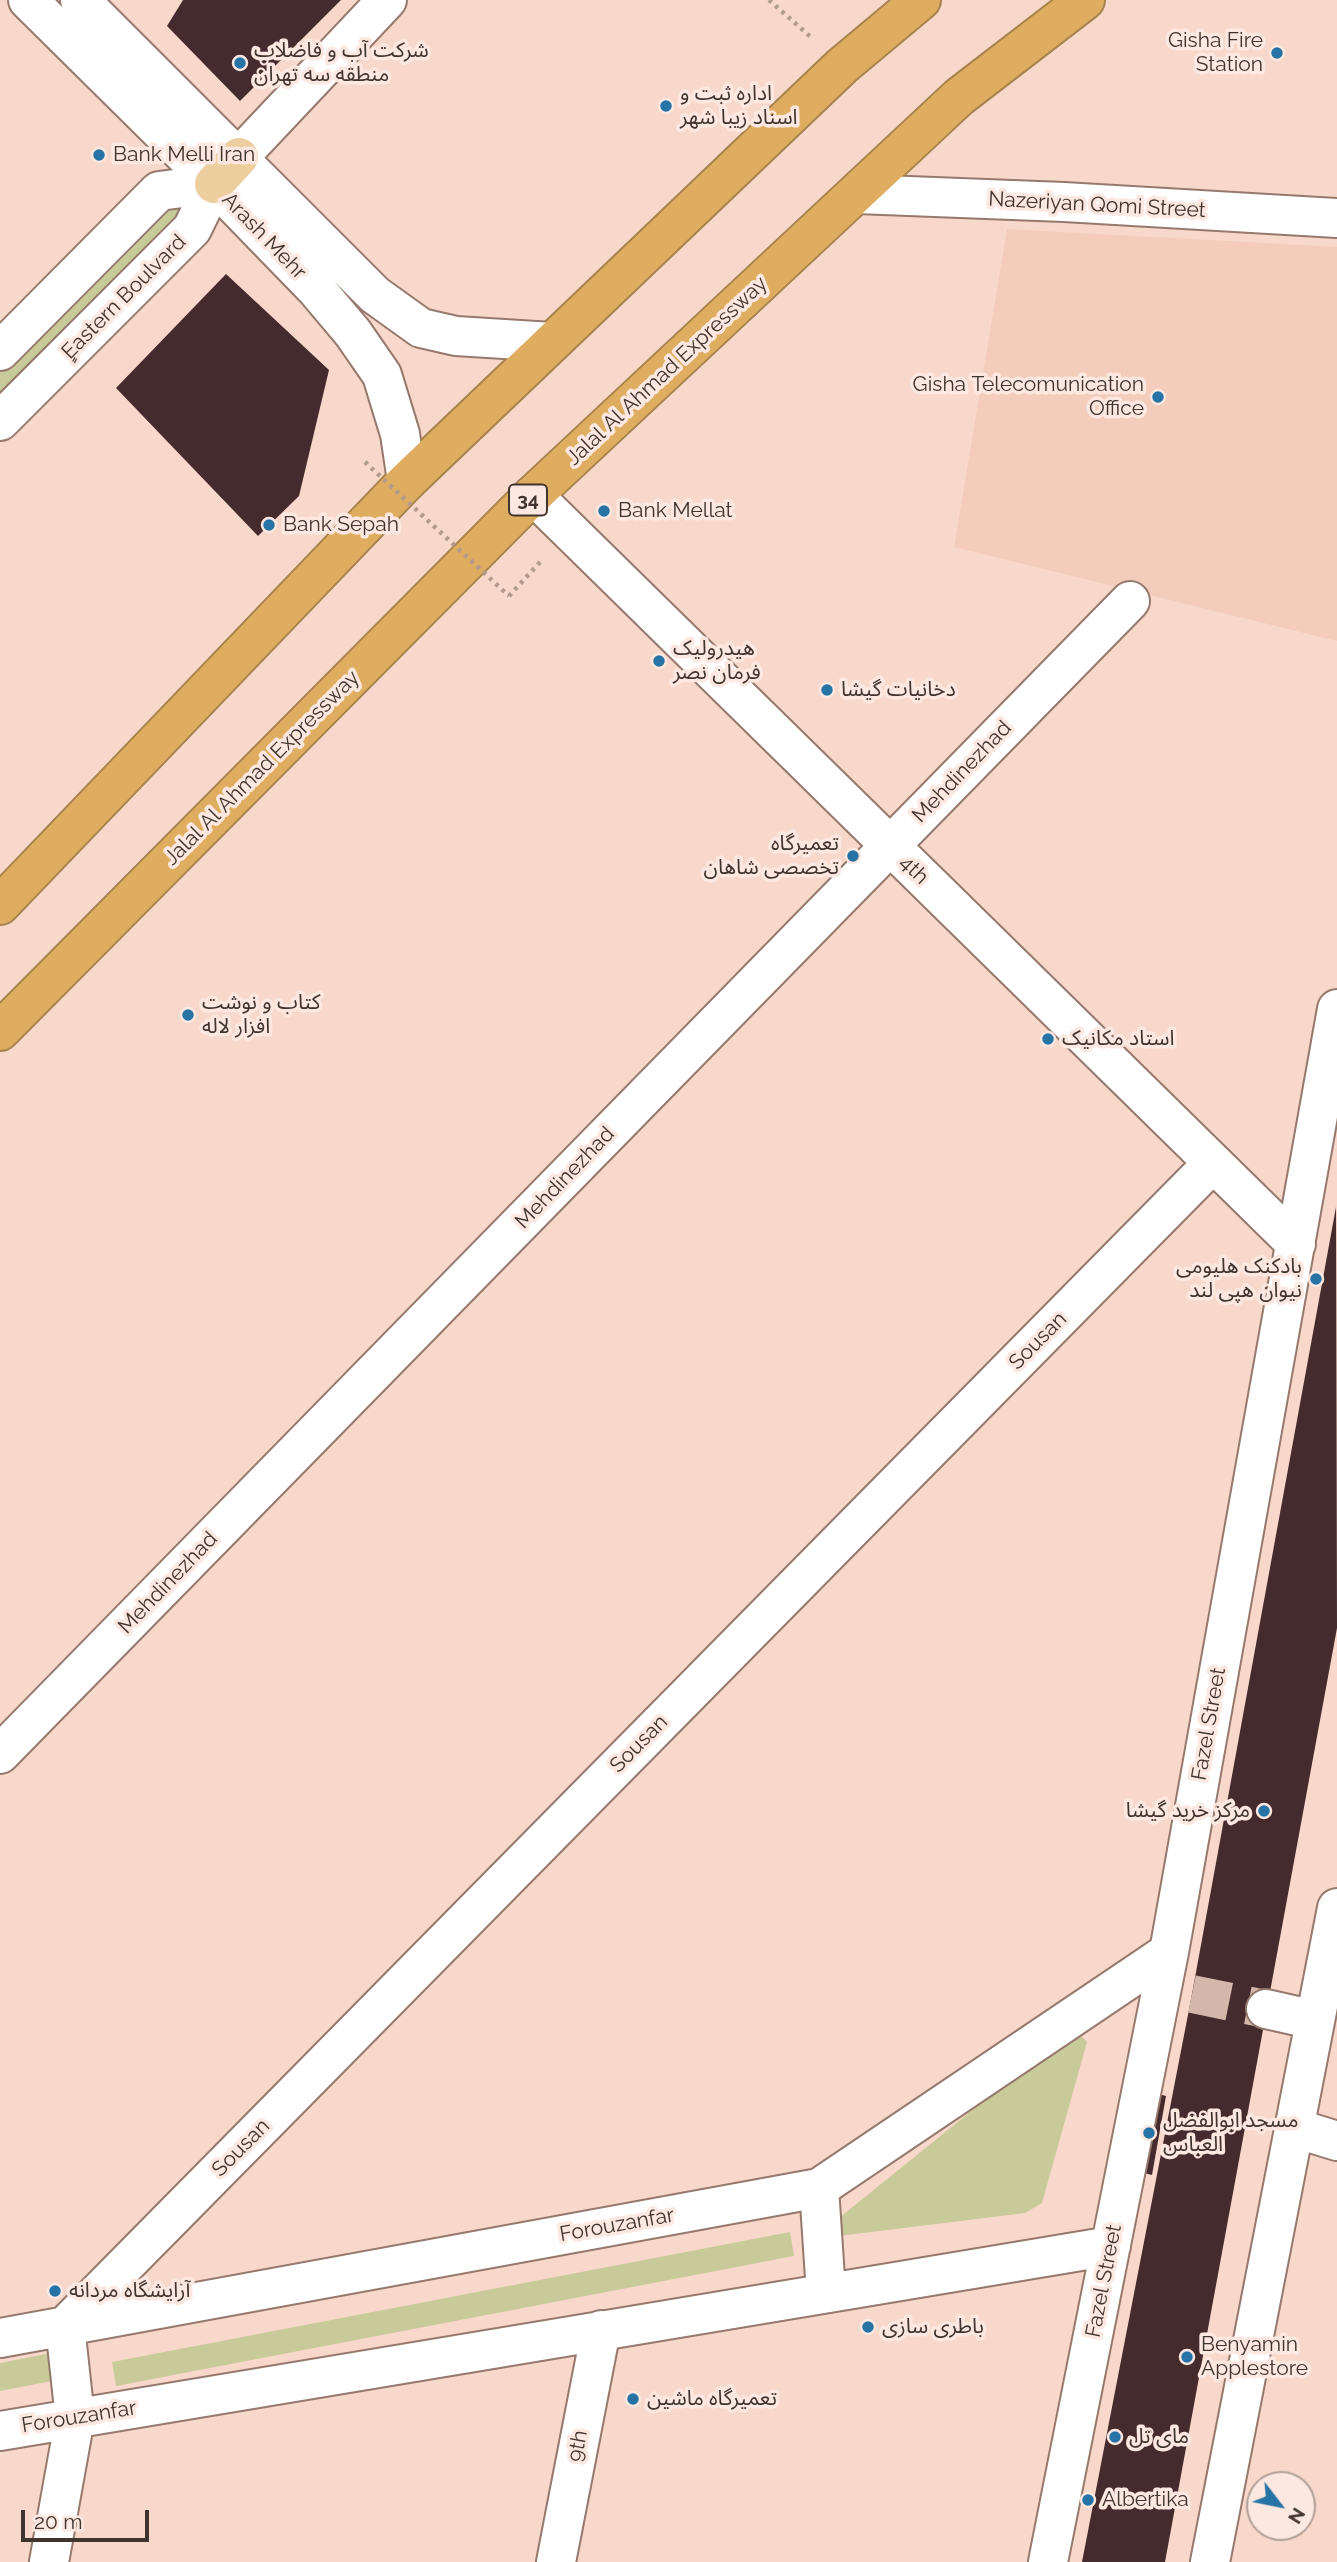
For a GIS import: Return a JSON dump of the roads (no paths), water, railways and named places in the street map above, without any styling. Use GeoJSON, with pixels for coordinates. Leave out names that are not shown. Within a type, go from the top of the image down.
{"type":"FeatureCollection","features":[{"type":"Feature","properties":{"kind":"highway"},"geometry":{"type":"LineString","coordinates":[[0,905],[407,481],[842,66],[921,0]]}},
{"type":"Feature","properties":{"kind":"highway","name":"Jalal Al Ahmad Expressway"},"geometry":{"type":"LineString","coordinates":[[0,1031],[533,495],[959,97],[1085,0]]}},
{"type":"Feature","properties":{"kind":"main road"},"geometry":{"type":"LineString","coordinates":[[214,184],[239,157]]}},
{"type":"Feature","properties":{"kind":"street"},"geometry":{"type":"LineString","coordinates":[[0,10],[10,0]]}},
{"type":"Feature","properties":{"kind":"street","name":"Arash Mehr"},"geometry":{"type":"LineString","coordinates":[[28,0],[214,184],[316,289],[353,333],[382,375],[400,434],[407,481]]}},
{"type":"Feature","properties":{"kind":"street"},"geometry":{"type":"LineString","coordinates":[[239,157],[387,0]]}},
{"type":"Feature","properties":{"kind":"street","name":"Arash Mehr"},"geometry":{"type":"LineString","coordinates":[[97,6],[239,157],[375,295],[421,328],[456,335],[552,342]]}},
{"type":"Feature","properties":{"kind":"street"},"geometry":{"type":"LineString","coordinates":[[0,351],[159,191],[214,184]]}},
{"type":"Feature","properties":{"kind":"street","name":"ٍEastern Boulvard"},"geometry":{"type":"LineString","coordinates":[[0,421],[192,229],[214,184]]}},
{"type":"Feature","properties":{"kind":"street","name":"Nazeriyan Qomi Street"},"geometry":{"type":"LineString","coordinates":[[857,194],[1064,202],[1337,218]]}},
{"type":"Feature","properties":{"kind":"street","name":"4th"},"geometry":{"type":"LineString","coordinates":[[533,495],[1296,1244]]}},
{"type":"Feature","properties":{"kind":"street","name":"Mehdinezhad"},"geometry":{"type":"LineString","coordinates":[[0,1754],[1130,601]]}},
{"type":"Feature","properties":{"kind":"street","name":"Fazel Street"},"geometry":{"type":"LineString","coordinates":[[1048,2562],[1169,1952],[1337,1009]]}},
{"type":"Feature","properties":{"kind":"street","name":"Sousan"},"geometry":{"type":"LineString","coordinates":[[65,2326],[1213,1163]]}},
{"type":"Feature","properties":{"kind":"street"},"geometry":{"type":"LineString","coordinates":[[1210,2562],[1337,1908]]}},
{"type":"Feature","properties":{"kind":"street"},"geometry":{"type":"LineString","coordinates":[[1169,1952],[1179,1992],[1192,1994]]}},
{"type":"Feature","properties":{"kind":"street","name":"Forouzanfar"},"geometry":{"type":"LineString","coordinates":[[0,2338],[819,2188],[1169,1952]]}},
{"type":"Feature","properties":{"kind":"street"},"geometry":{"type":"LineString","coordinates":[[1266,2009],[1315,2020]]}},
{"type":"Feature","properties":{"kind":"street"},"geometry":{"type":"LineString","coordinates":[[1294,2128],[1337,2141]]}},
{"type":"Feature","properties":{"kind":"street"},"geometry":{"type":"LineString","coordinates":[[819,2188],[826,2293]]}},
{"type":"Feature","properties":{"kind":"street","name":"Forouzanfar"},"geometry":{"type":"LineString","coordinates":[[0,2431],[1111,2246]]}},
{"type":"Feature","properties":{"kind":"street"},"geometry":{"type":"LineString","coordinates":[[49,2562],[75,2418],[65,2326]]}},
{"type":"Feature","properties":{"kind":"street","name":"9th"},"geometry":{"type":"LineString","coordinates":[[556,2562],[601,2330]]}},
{"type":"Feature","properties":{"kind":"tunnel"},"geometry":{"type":"LineString","coordinates":[[1192,1994],[1266,2009]]}},
{"type":"Feature","properties":{"kind":"place","name":"Gisha Fire Station"},"geometry":{"type":"Point","coordinates":[1277,53]}},
{"type":"Feature","properties":{"kind":"place","name":"شرکت آب و فاضلاب منطقه سه تهران"},"geometry":{"type":"Point","coordinates":[240,63]}},
{"type":"Feature","properties":{"kind":"place","name":"اداره ثبت و اسناد زیبا شهر"},"geometry":{"type":"Point","coordinates":[666,106]}},
{"type":"Feature","properties":{"kind":"place","name":"Bank Melli Iran"},"geometry":{"type":"Point","coordinates":[99,155]}},
{"type":"Feature","properties":{"kind":"place","name":"Gisha Telecomunication Office"},"geometry":{"type":"Point","coordinates":[1158,397]}},
{"type":"Feature","properties":{"kind":"place","name":"Bank Mellat"},"geometry":{"type":"Point","coordinates":[604,511]}},
{"type":"Feature","properties":{"kind":"place","name":"Bank Sepah"},"geometry":{"type":"Point","coordinates":[269,525]}},
{"type":"Feature","properties":{"kind":"place","name":"هیدرولیک فرمان نصر"},"geometry":{"type":"Point","coordinates":[659,661]}},
{"type":"Feature","properties":{"kind":"place","name":"دخانیات گیشا"},"geometry":{"type":"Point","coordinates":[827,690]}},
{"type":"Feature","properties":{"kind":"place","name":"تعمیرگاه تخصصی شاهان"},"geometry":{"type":"Point","coordinates":[853,856]}},
{"type":"Feature","properties":{"kind":"place","name":"کتاب و نوشت افزار لاله"},"geometry":{"type":"Point","coordinates":[188,1015]}},
{"type":"Feature","properties":{"kind":"place","name":"استاد مکانیک"},"geometry":{"type":"Point","coordinates":[1048,1039]}},
{"type":"Feature","properties":{"kind":"place","name":"بادکنک هلیومی نیوان هپی لند"},"geometry":{"type":"Point","coordinates":[1316,1279]}},
{"type":"Feature","properties":{"kind":"place","name":"مرکز خرید گیشا"},"geometry":{"type":"Point","coordinates":[1264,1811]}},
{"type":"Feature","properties":{"kind":"place","name":"مسجد ابوالفضل العباس"},"geometry":{"type":"Point","coordinates":[1149,2133]}},
{"type":"Feature","properties":{"kind":"place","name":"آرایشگاه مردانه"},"geometry":{"type":"Point","coordinates":[55,2291]}},
{"type":"Feature","properties":{"kind":"place","name":"باطری سازی"},"geometry":{"type":"Point","coordinates":[868,2327]}},
{"type":"Feature","properties":{"kind":"place","name":"Benyamin Applestore"},"geometry":{"type":"Point","coordinates":[1187,2357]}},
{"type":"Feature","properties":{"kind":"place","name":"تعمیرگاه ماشین"},"geometry":{"type":"Point","coordinates":[633,2399]}},
{"type":"Feature","properties":{"kind":"place","name":"مای تل"},"geometry":{"type":"Point","coordinates":[1115,2437]}},
{"type":"Feature","properties":{"kind":"place","name":"Albertika"},"geometry":{"type":"Point","coordinates":[1088,2500]}}]}
